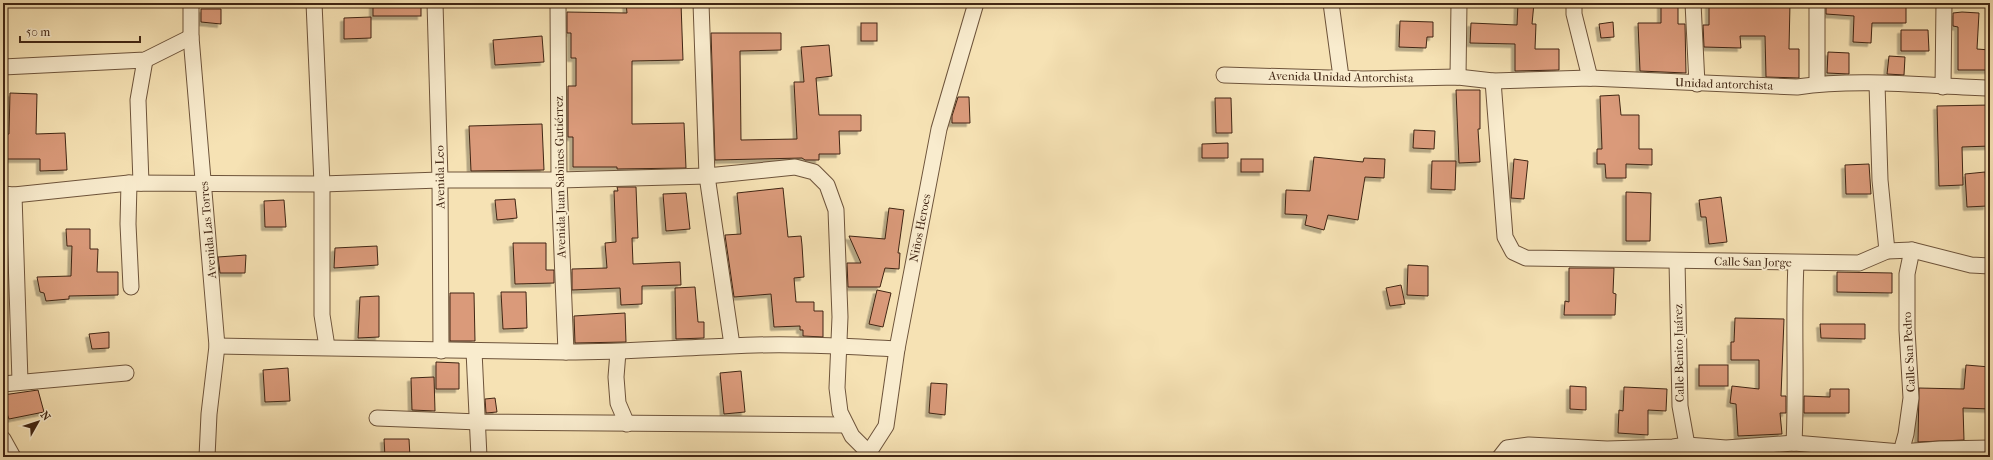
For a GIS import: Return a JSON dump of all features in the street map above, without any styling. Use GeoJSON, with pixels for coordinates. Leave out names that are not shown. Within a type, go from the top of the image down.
{"type":"FeatureCollection","features":[{"type":"Feature","properties":{"kind":"street","name":"Avenida Las Torres"},"geometry":{"type":"LineString","coordinates":[[191,3],[191,37],[217,346],[209,414],[207,457]]}},
{"type":"Feature","properties":{"kind":"street"},"geometry":{"type":"LineString","coordinates":[[314,3],[322,184],[322,315],[327,347]]}},
{"type":"Feature","properties":{"kind":"street","name":"Avenida Leo"},"geometry":{"type":"LineString","coordinates":[[435,3],[440,180],[441,351]]}},
{"type":"Feature","properties":{"kind":"street","name":"Avenida Juan Sabines Gutiérrez"},"geometry":{"type":"LineString","coordinates":[[558,3],[559,180],[566,352]]}},
{"type":"Feature","properties":{"kind":"street"},"geometry":{"type":"LineString","coordinates":[[701,3],[707,176],[732,346]]}},
{"type":"Feature","properties":{"kind":"street","name":"Niños Heroes"},"geometry":{"type":"LineString","coordinates":[[868,455],[886,426],[897,349],[939,129],[976,3]]}},
{"type":"Feature","properties":{"kind":"street"},"geometry":{"type":"LineString","coordinates":[[1331,3],[1340,77]]}},
{"type":"Feature","properties":{"kind":"street"},"geometry":{"type":"LineString","coordinates":[[1458,77],[1459,3]]}},
{"type":"Feature","properties":{"kind":"street"},"geometry":{"type":"LineString","coordinates":[[1574,3],[1574,14],[1590,78]]}},
{"type":"Feature","properties":{"kind":"street"},"geometry":{"type":"LineString","coordinates":[[1693,3],[1697,84]]}},
{"type":"Feature","properties":{"kind":"street"},"geometry":{"type":"LineString","coordinates":[[1817,3],[1817,84]]}},
{"type":"Feature","properties":{"kind":"street"},"geometry":{"type":"LineString","coordinates":[[1944,3],[1944,87]]}},
{"type":"Feature","properties":{"kind":"street"},"geometry":{"type":"LineString","coordinates":[[3,67],[145,60],[191,37]]}},
{"type":"Feature","properties":{"kind":"street"},"geometry":{"type":"LineString","coordinates":[[131,287],[128,224],[135,183],[138,100],[145,60]]}},
{"type":"Feature","properties":{"kind":"street","name":"Avenida Unidad Antorchista"},"geometry":{"type":"LineString","coordinates":[[1224,75],[1340,77],[1363,79],[1458,77]]}},
{"type":"Feature","properties":{"kind":"street","name":"Unidad antorchista"},"geometry":{"type":"LineString","coordinates":[[1458,77],[1494,81],[1590,78],[1697,84],[1797,87],[1817,84],[1877,84],[1990,88]]}},
{"type":"Feature","properties":{"kind":"street","name":"Calle San Jorge"},"geometry":{"type":"LineString","coordinates":[[1494,81],[1505,237],[1513,252],[1526,258],[1859,263],[1887,251],[1912,250],[1970,265],[1990,266]]}},
{"type":"Feature","properties":{"kind":"street"},"geometry":{"type":"LineString","coordinates":[[1877,84],[1880,180],[1887,251]]}},
{"type":"Feature","properties":{"kind":"street"},"geometry":{"type":"LineString","coordinates":[[20,381],[9,194],[135,183],[322,184],[440,180],[559,180],[707,176],[795,167],[814,172],[827,185],[836,210],[840,317],[837,388],[840,412],[852,436],[868,455]]}},
{"type":"Feature","properties":{"kind":"street","name":"Calle San Pedro"},"geometry":{"type":"LineString","coordinates":[[1901,452],[1906,434],[1911,398],[1907,323],[1907,274],[1912,250]]}},
{"type":"Feature","properties":{"kind":"street","name":"Calle Benito Juárez"},"geometry":{"type":"LineString","coordinates":[[1677,261],[1680,406],[1687,445]]}},
{"type":"Feature","properties":{"kind":"street"},"geometry":{"type":"LineString","coordinates":[[1794,444],[1797,395],[1795,300],[1796,263]]}},
{"type":"Feature","properties":{"kind":"street"},"geometry":{"type":"LineString","coordinates":[[217,346],[566,352],[618,352],[732,346],[839,346],[897,349]]}},
{"type":"Feature","properties":{"kind":"street"},"geometry":{"type":"LineString","coordinates":[[474,351],[479,422],[479,457]]}},
{"type":"Feature","properties":{"kind":"street"},"geometry":{"type":"LineString","coordinates":[[618,352],[616,377],[618,403],[626,424]]}},
{"type":"Feature","properties":{"kind":"street"},"geometry":{"type":"LineString","coordinates":[[3,384],[20,381],[126,372]]}},
{"type":"Feature","properties":{"kind":"street"},"geometry":{"type":"LineString","coordinates":[[377,418],[479,422],[846,425]]}},
{"type":"Feature","properties":{"kind":"street"},"geometry":{"type":"LineString","coordinates":[[3,439],[13,457]]}},
{"type":"Feature","properties":{"kind":"street"},"geometry":{"type":"LineString","coordinates":[[1500,457],[1507,448],[1529,445],[1606,453],[1687,445],[1726,453],[1794,444],[1848,453],[1968,452],[1990,448]]}},
{"type":"Feature","properties":{"kind":"building"},"geometry":{"type":"Polygon","coordinates":[[[373,3],[421,3],[421,16],[373,16],[373,3]]]}},
{"type":"Feature","properties":{"kind":"building"},"geometry":{"type":"Polygon","coordinates":[[[626,3],[681,3],[683,60],[632,61],[632,124],[684,123],[686,168],[617,169],[617,167],[573,167],[573,137],[568,137],[568,86],[576,86],[576,58],[571,58],[571,33],[567,33],[567,12],[627,13],[626,3]]]}},
{"type":"Feature","properties":{"kind":"building"},"geometry":{"type":"Polygon","coordinates":[[[1518,3],[1534,3],[1532,24],[1536,24],[1535,49],[1559,49],[1559,70],[1515,71],[1515,44],[1470,43],[1471,23],[1517,25],[1518,3]]]}},
{"type":"Feature","properties":{"kind":"building"},"geometry":{"type":"Polygon","coordinates":[[[1661,3],[1678,3],[1678,24],[1685,24],[1686,73],[1640,71],[1638,23],[1661,23],[1661,3]]]}},
{"type":"Feature","properties":{"kind":"building"},"geometry":{"type":"Polygon","coordinates":[[[1709,3],[1790,3],[1789,49],[1799,49],[1799,78],[1766,77],[1765,36],[1740,36],[1741,48],[1704,47],[1703,25],[1709,25],[1709,3]]]}},
{"type":"Feature","properties":{"kind":"building"},"geometry":{"type":"Polygon","coordinates":[[[1826,3],[1906,3],[1906,23],[1872,23],[1871,43],[1853,42],[1854,16],[1826,14],[1826,3]]]}},
{"type":"Feature","properties":{"kind":"building"},"geometry":{"type":"Polygon","coordinates":[[[201,9],[221,9],[221,24],[201,22],[201,9]]]}},
{"type":"Feature","properties":{"kind":"building"},"geometry":{"type":"Polygon","coordinates":[[[1953,13],[1979,13],[1977,49],[1990,50],[1990,70],[1958,70],[1958,27],[1953,26],[1953,13]]]}},
{"type":"Feature","properties":{"kind":"building"},"geometry":{"type":"Polygon","coordinates":[[[371,17],[371,38],[344,39],[344,18],[371,17]]]}},
{"type":"Feature","properties":{"kind":"building"},"geometry":{"type":"Polygon","coordinates":[[[1400,21],[1433,22],[1433,37],[1427,37],[1426,48],[1399,47],[1400,21]]]}},
{"type":"Feature","properties":{"kind":"building"},"geometry":{"type":"Polygon","coordinates":[[[1613,22],[1614,37],[1601,38],[1599,24],[1613,22]]]}},
{"type":"Feature","properties":{"kind":"building"},"geometry":{"type":"Polygon","coordinates":[[[861,23],[877,23],[877,41],[861,41],[861,23]]]}},
{"type":"Feature","properties":{"kind":"building"},"geometry":{"type":"Polygon","coordinates":[[[1901,30],[1928,30],[1929,51],[1901,51],[1901,30]]]}},
{"type":"Feature","properties":{"kind":"building"},"geometry":{"type":"Polygon","coordinates":[[[711,33],[781,33],[781,50],[740,51],[741,140],[797,139],[794,82],[804,82],[801,47],[829,45],[832,76],[816,78],[819,115],[861,115],[861,131],[839,131],[840,154],[819,154],[819,160],[805,160],[802,158],[715,160],[711,33]]]}},
{"type":"Feature","properties":{"kind":"building"},"geometry":{"type":"Polygon","coordinates":[[[542,36],[544,62],[495,65],[493,40],[542,36]]]}},
{"type":"Feature","properties":{"kind":"building"},"geometry":{"type":"Polygon","coordinates":[[[1828,52],[1849,53],[1849,74],[1827,73],[1828,52]]]}},
{"type":"Feature","properties":{"kind":"building"},"geometry":{"type":"Polygon","coordinates":[[[1889,56],[1905,57],[1904,75],[1887,74],[1889,56]]]}},
{"type":"Feature","properties":{"kind":"building"},"geometry":{"type":"Polygon","coordinates":[[[1456,90],[1480,90],[1480,129],[1478,129],[1480,162],[1459,163],[1456,90]]]}},
{"type":"Feature","properties":{"kind":"building"},"geometry":{"type":"Polygon","coordinates":[[[10,93],[37,94],[36,134],[65,133],[67,170],[40,171],[40,159],[3,159],[3,135],[9,134],[10,93]]]}},
{"type":"Feature","properties":{"kind":"building"},"geometry":{"type":"Polygon","coordinates":[[[1619,95],[1621,115],[1639,115],[1639,149],[1652,149],[1652,165],[1626,164],[1626,178],[1606,178],[1605,164],[1597,164],[1597,149],[1602,149],[1600,96],[1619,95]]]}},
{"type":"Feature","properties":{"kind":"building"},"geometry":{"type":"Polygon","coordinates":[[[958,97],[969,97],[970,123],[952,123],[952,116],[958,97]]]}},
{"type":"Feature","properties":{"kind":"building"},"geometry":{"type":"Polygon","coordinates":[[[1215,98],[1231,98],[1232,133],[1216,133],[1215,98]]]}},
{"type":"Feature","properties":{"kind":"building"},"geometry":{"type":"Polygon","coordinates":[[[1990,105],[1990,146],[1962,147],[1963,185],[1939,186],[1937,106],[1990,105]]]}},
{"type":"Feature","properties":{"kind":"building"},"geometry":{"type":"Polygon","coordinates":[[[542,124],[544,170],[471,171],[469,126],[542,124]]]}},
{"type":"Feature","properties":{"kind":"building"},"geometry":{"type":"Polygon","coordinates":[[[1414,130],[1435,131],[1434,149],[1413,148],[1414,130]]]}},
{"type":"Feature","properties":{"kind":"building"},"geometry":{"type":"Polygon","coordinates":[[[1228,143],[1228,158],[1202,158],[1202,144],[1228,143]]]}},
{"type":"Feature","properties":{"kind":"building"},"geometry":{"type":"Polygon","coordinates":[[[1314,157],[1363,162],[1364,158],[1385,159],[1384,178],[1365,177],[1358,220],[1328,215],[1324,230],[1305,225],[1307,215],[1285,214],[1286,190],[1310,191],[1314,157]]]}},
{"type":"Feature","properties":{"kind":"building"},"geometry":{"type":"Polygon","coordinates":[[[1241,159],[1263,159],[1263,172],[1241,172],[1241,159]]]}},
{"type":"Feature","properties":{"kind":"building"},"geometry":{"type":"Polygon","coordinates":[[[1514,159],[1528,161],[1524,199],[1511,198],[1514,159]]]}},
{"type":"Feature","properties":{"kind":"building"},"geometry":{"type":"Polygon","coordinates":[[[1432,161],[1456,161],[1455,190],[1431,189],[1432,161]]]}},
{"type":"Feature","properties":{"kind":"building"},"geometry":{"type":"Polygon","coordinates":[[[1869,164],[1871,194],[1846,194],[1845,165],[1869,164]]]}},
{"type":"Feature","properties":{"kind":"building"},"geometry":{"type":"Polygon","coordinates":[[[1985,172],[1987,206],[1967,207],[1965,174],[1985,172]]]}},
{"type":"Feature","properties":{"kind":"building"},"geometry":{"type":"Polygon","coordinates":[[[617,187],[636,187],[638,238],[632,238],[633,264],[680,262],[681,285],[642,286],[642,304],[621,305],[620,288],[572,290],[572,269],[607,268],[605,243],[616,242],[614,191],[618,191],[617,187]]]}},
{"type":"Feature","properties":{"kind":"building"},"geometry":{"type":"Polygon","coordinates":[[[783,188],[788,237],[801,236],[804,277],[794,278],[796,302],[814,302],[814,311],[823,311],[823,337],[803,336],[803,330],[800,330],[800,326],[774,327],[771,294],[734,297],[725,235],[741,234],[737,193],[783,188]]]}},
{"type":"Feature","properties":{"kind":"building"},"geometry":{"type":"Polygon","coordinates":[[[1626,192],[1651,193],[1650,241],[1626,241],[1626,192]]]}},
{"type":"Feature","properties":{"kind":"building"},"geometry":{"type":"Polygon","coordinates":[[[686,193],[690,229],[666,231],[663,194],[686,193]]]}},
{"type":"Feature","properties":{"kind":"building"},"geometry":{"type":"Polygon","coordinates":[[[1721,197],[1727,242],[1709,244],[1706,217],[1701,217],[1699,200],[1721,197]]]}},
{"type":"Feature","properties":{"kind":"building"},"geometry":{"type":"Polygon","coordinates":[[[515,199],[517,218],[497,220],[495,200],[515,199]]]}},
{"type":"Feature","properties":{"kind":"building"},"geometry":{"type":"Polygon","coordinates":[[[284,200],[286,227],[265,227],[264,201],[284,200]]]}},
{"type":"Feature","properties":{"kind":"building"},"geometry":{"type":"Polygon","coordinates":[[[889,208],[904,210],[898,253],[900,253],[899,269],[885,268],[880,287],[848,287],[847,263],[861,263],[849,236],[885,239],[889,208]]]}},
{"type":"Feature","properties":{"kind":"building"},"geometry":{"type":"Polygon","coordinates":[[[66,229],[90,229],[90,249],[98,249],[97,272],[118,272],[118,295],[69,296],[69,299],[46,301],[44,293],[40,292],[37,277],[71,276],[72,246],[67,246],[66,229]]]}},
{"type":"Feature","properties":{"kind":"building"},"geometry":{"type":"Polygon","coordinates":[[[513,243],[546,243],[546,270],[554,270],[554,283],[515,284],[513,243]]]}},
{"type":"Feature","properties":{"kind":"building"},"geometry":{"type":"Polygon","coordinates":[[[377,246],[378,265],[334,268],[335,248],[377,246]]]}},
{"type":"Feature","properties":{"kind":"building"},"geometry":{"type":"Polygon","coordinates":[[[246,255],[245,273],[220,273],[218,257],[246,255]]]}},
{"type":"Feature","properties":{"kind":"building"},"geometry":{"type":"Polygon","coordinates":[[[1408,265],[1428,266],[1428,296],[1407,295],[1408,265]]]}},
{"type":"Feature","properties":{"kind":"building"},"geometry":{"type":"Polygon","coordinates":[[[1569,268],[1614,268],[1613,293],[1616,294],[1615,315],[1564,315],[1565,301],[1569,302],[1569,268]]]}},
{"type":"Feature","properties":{"kind":"building"},"geometry":{"type":"Polygon","coordinates":[[[1837,272],[1892,273],[1892,293],[1837,292],[1837,272]]]}},
{"type":"Feature","properties":{"kind":"building"},"geometry":{"type":"Polygon","coordinates":[[[1401,285],[1405,304],[1390,306],[1386,288],[1401,285]]]}},
{"type":"Feature","properties":{"kind":"building"},"geometry":{"type":"Polygon","coordinates":[[[695,287],[698,322],[704,322],[704,338],[676,339],[675,288],[695,287]]]}},
{"type":"Feature","properties":{"kind":"building"},"geometry":{"type":"Polygon","coordinates":[[[877,290],[891,293],[883,327],[869,324],[877,290]]]}},
{"type":"Feature","properties":{"kind":"building"},"geometry":{"type":"Polygon","coordinates":[[[501,292],[526,292],[527,328],[503,329],[501,292]]]}},
{"type":"Feature","properties":{"kind":"building"},"geometry":{"type":"Polygon","coordinates":[[[450,293],[474,293],[475,341],[450,341],[450,293]]]}},
{"type":"Feature","properties":{"kind":"building"},"geometry":{"type":"Polygon","coordinates":[[[379,296],[379,337],[358,338],[360,297],[379,296]]]}},
{"type":"Feature","properties":{"kind":"building"},"geometry":{"type":"Polygon","coordinates":[[[625,313],[626,342],[575,343],[574,316],[625,313]]]}},
{"type":"Feature","properties":{"kind":"building"},"geometry":{"type":"Polygon","coordinates":[[[1735,318],[1784,319],[1781,396],[1786,396],[1786,413],[1780,413],[1782,434],[1738,436],[1736,404],[1730,403],[1732,386],[1759,389],[1759,360],[1731,360],[1731,342],[1734,342],[1735,318]]]}},
{"type":"Feature","properties":{"kind":"building"},"geometry":{"type":"Polygon","coordinates":[[[1820,324],[1865,324],[1865,339],[1821,338],[1820,324]]]}},
{"type":"Feature","properties":{"kind":"building"},"geometry":{"type":"Polygon","coordinates":[[[109,332],[109,348],[92,349],[89,334],[109,332]]]}},
{"type":"Feature","properties":{"kind":"building"},"geometry":{"type":"Polygon","coordinates":[[[436,362],[459,363],[459,389],[436,389],[436,362]]]}},
{"type":"Feature","properties":{"kind":"building"},"geometry":{"type":"Polygon","coordinates":[[[1699,365],[1728,365],[1728,386],[1699,386],[1699,365]]]}},
{"type":"Feature","properties":{"kind":"building"},"geometry":{"type":"Polygon","coordinates":[[[1966,365],[1990,367],[1990,409],[1963,408],[1964,440],[1918,442],[1919,388],[1964,389],[1966,365]]]}},
{"type":"Feature","properties":{"kind":"building"},"geometry":{"type":"Polygon","coordinates":[[[288,368],[290,401],[265,402],[263,370],[288,368]]]}},
{"type":"Feature","properties":{"kind":"building"},"geometry":{"type":"Polygon","coordinates":[[[741,371],[745,412],[724,414],[720,373],[741,371]]]}},
{"type":"Feature","properties":{"kind":"building"},"geometry":{"type":"Polygon","coordinates":[[[434,377],[435,411],[412,410],[411,378],[434,377]]]}},
{"type":"Feature","properties":{"kind":"building"},"geometry":{"type":"Polygon","coordinates":[[[931,383],[947,384],[945,415],[929,413],[931,383]]]}},
{"type":"Feature","properties":{"kind":"building"},"geometry":{"type":"Polygon","coordinates":[[[1570,386],[1586,387],[1586,410],[1570,409],[1570,386]]]}},
{"type":"Feature","properties":{"kind":"building"},"geometry":{"type":"Polygon","coordinates":[[[1624,387],[1667,389],[1666,411],[1648,410],[1648,435],[1618,433],[1619,410],[1623,411],[1624,387]]]}},
{"type":"Feature","properties":{"kind":"building"},"geometry":{"type":"Polygon","coordinates":[[[1830,389],[1849,389],[1849,413],[1804,413],[1804,396],[1830,397],[1830,389]]]}},
{"type":"Feature","properties":{"kind":"building"},"geometry":{"type":"Polygon","coordinates":[[[38,390],[44,412],[9,419],[3,403],[3,395],[38,390]]]}},
{"type":"Feature","properties":{"kind":"building"},"geometry":{"type":"Polygon","coordinates":[[[495,398],[497,412],[486,413],[485,399],[495,398]]]}},
{"type":"Feature","properties":{"kind":"building"},"geometry":{"type":"Polygon","coordinates":[[[384,439],[409,439],[410,457],[385,457],[384,439]]]}}]}
